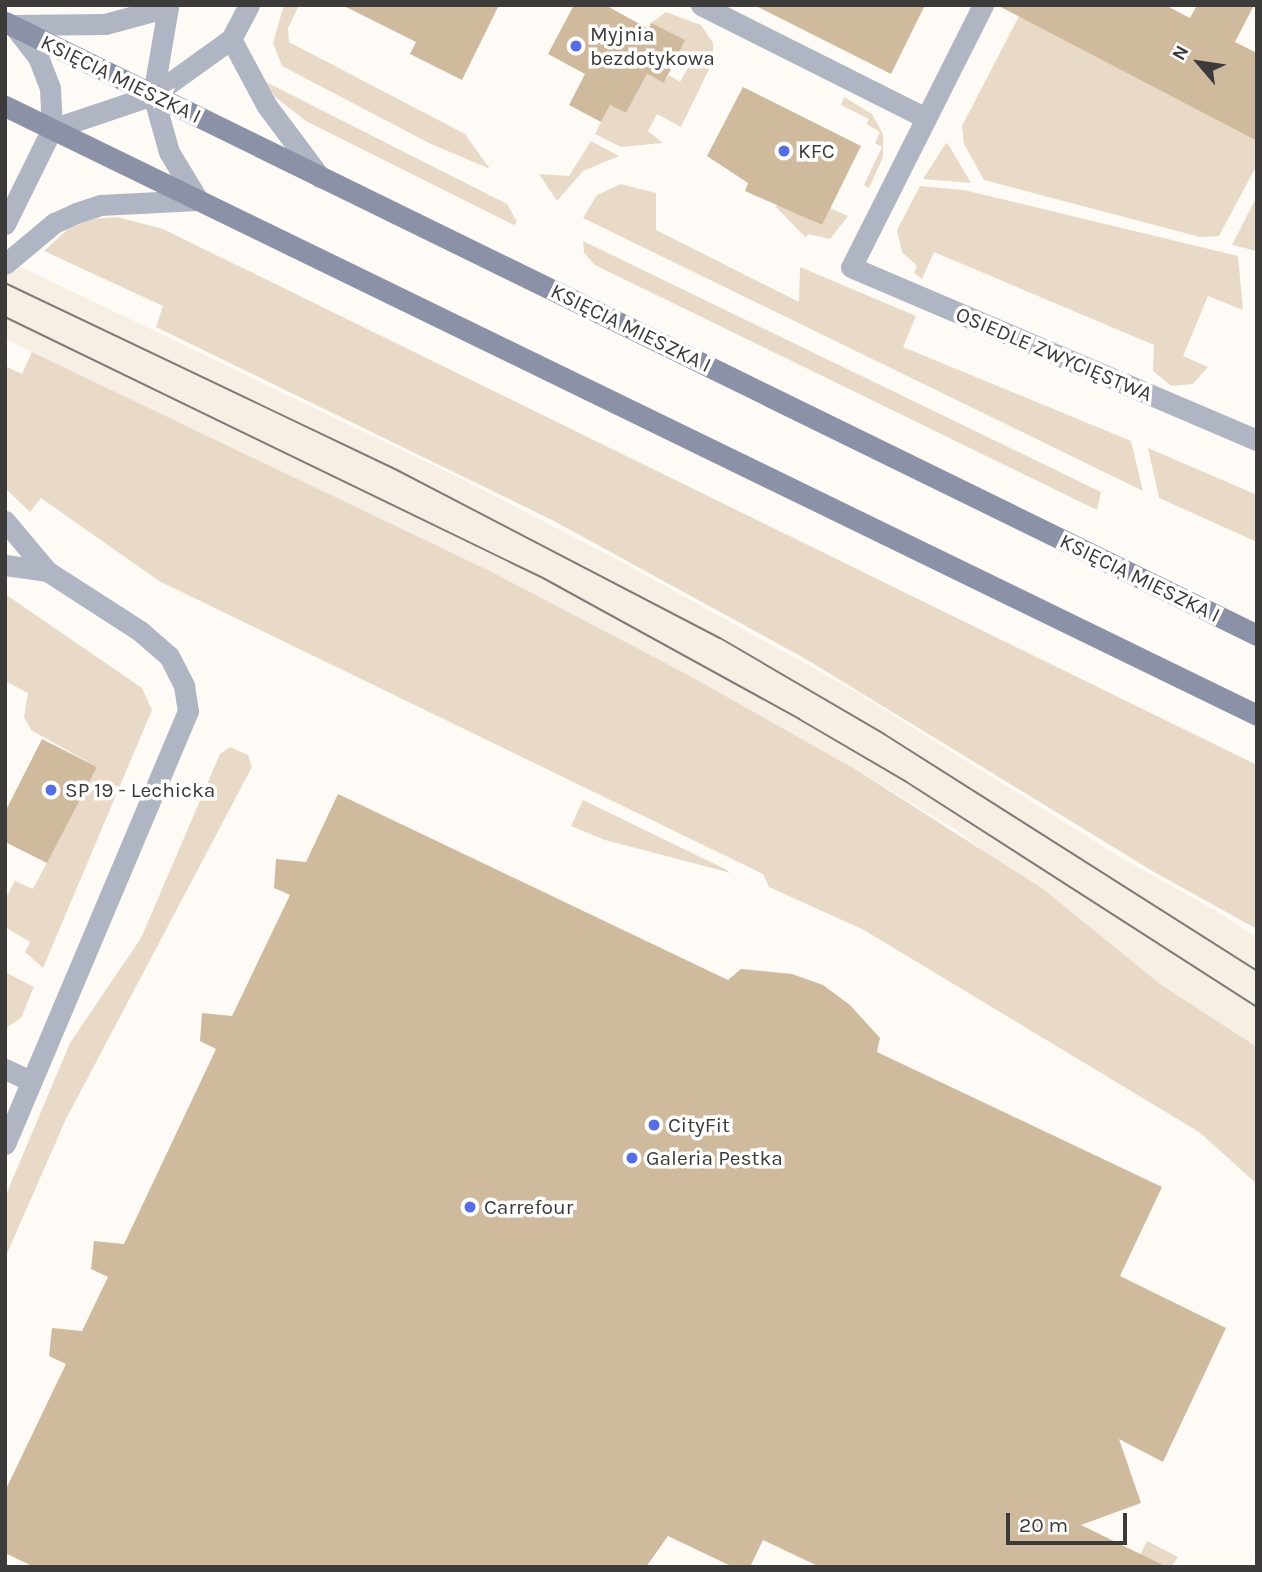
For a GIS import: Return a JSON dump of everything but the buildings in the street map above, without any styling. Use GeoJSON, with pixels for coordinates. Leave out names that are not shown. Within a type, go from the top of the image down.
{"type":"FeatureCollection","features":[{"type":"Feature","properties":{"kind":"street"},"geometry":{"type":"LineString","coordinates":[[52,129],[153,94],[231,39],[249,5]]}},
{"type":"Feature","properties":{"kind":"street"},"geometry":{"type":"LineString","coordinates":[[701,5],[926,118],[983,5]]}},
{"type":"Feature","properties":{"kind":"street"},"geometry":{"type":"LineString","coordinates":[[9,23],[105,24],[169,6],[153,94],[169,152],[198,200]]}},
{"type":"Feature","properties":{"kind":"street"},"geometry":{"type":"LineString","coordinates":[[5,224],[52,129],[50,88],[38,57],[9,23]]}},
{"type":"Feature","properties":{"kind":"street","name":"KSIĘCIA MIESZKA I"},"geometry":{"type":"LineString","coordinates":[[9,23],[1257,635]]}},
{"type":"Feature","properties":{"kind":"street"},"geometry":{"type":"LineString","coordinates":[[231,39],[267,106],[320,177]]}},
{"type":"Feature","properties":{"kind":"street"},"geometry":{"type":"LineString","coordinates":[[5,106],[1257,715]]}},
{"type":"Feature","properties":{"kind":"street","name":"OSIEDLE ZWYCIĘSTWA"},"geometry":{"type":"LineString","coordinates":[[926,118],[851,267],[1257,440]]}},
{"type":"Feature","properties":{"kind":"street"},"geometry":{"type":"LineString","coordinates":[[5,264],[54,223],[100,205],[198,200]]}},
{"type":"Feature","properties":{"kind":"street"},"geometry":{"type":"LineString","coordinates":[[5,521],[47,571],[141,631],[169,656],[184,687],[188,712],[5,1144]]}},
{"type":"Feature","properties":{"kind":"street"},"geometry":{"type":"LineString","coordinates":[[5,565],[47,571]]}},
{"type":"Feature","properties":{"kind":"street"},"geometry":{"type":"LineString","coordinates":[[5,1069],[32,1081]]}},
{"type":"Feature","properties":{"kind":"shaded area"},"geometry":{"type":"Polygon","coordinates":[[[284,5],[299,5],[288,28],[289,42],[465,134],[490,169],[429,143],[282,66],[273,43],[284,5]]]}},
{"type":"Feature","properties":{"kind":"shaded area"},"geometry":{"type":"Polygon","coordinates":[[[666,12],[701,25],[713,43],[713,61],[681,127],[657,114],[648,131],[663,143],[621,147],[595,134],[610,105],[626,113],[647,74],[664,83],[669,75],[680,82],[690,64],[677,57],[651,23],[666,12]]]}},
{"type":"Feature","properties":{"kind":"shaded area"},"geometry":{"type":"Polygon","coordinates":[[[1019,16],[1257,141],[1257,165],[1219,236],[1200,237],[984,180],[964,144],[962,126],[1019,16]]]}},
{"type":"Feature","properties":{"kind":"shaded area"},"geometry":{"type":"Polygon","coordinates":[[[266,82],[507,204],[517,222],[514,225],[306,121],[275,97],[266,82]]]}},
{"type":"Feature","properties":{"kind":"shaded area"},"geometry":{"type":"Polygon","coordinates":[[[844,97],[872,114],[883,134],[883,157],[869,188],[864,185],[882,147],[875,143],[880,132],[867,124],[869,119],[841,105],[844,97]]]}},
{"type":"Feature","properties":{"kind":"shaded area"},"geometry":{"type":"Polygon","coordinates":[[[591,141],[619,156],[583,171],[557,201],[539,174],[569,176],[591,141]]]}},
{"type":"Feature","properties":{"kind":"shaded area"},"geometry":{"type":"Polygon","coordinates":[[[946,143],[948,144],[971,183],[923,179],[946,143]]]}},
{"type":"Feature","properties":{"kind":"shaded area"},"geometry":{"type":"Polygon","coordinates":[[[621,184],[656,193],[656,230],[799,302],[800,267],[916,316],[903,347],[1131,441],[1143,491],[583,218],[597,195],[621,184]]]}},
{"type":"Feature","properties":{"kind":"shaded area"},"geometry":{"type":"Polygon","coordinates":[[[920,186],[964,190],[1238,256],[1243,310],[1208,296],[1183,356],[1208,367],[1193,384],[1171,386],[1153,371],[1154,345],[934,252],[922,279],[914,273],[917,266],[902,252],[897,230],[920,186]]]}},
{"type":"Feature","properties":{"kind":"shaded area"},"geometry":{"type":"Polygon","coordinates":[[[1257,196],[1257,251],[1232,245],[1257,196]]]}},
{"type":"Feature","properties":{"kind":"shaded area"},"geometry":{"type":"Polygon","coordinates":[[[778,203],[821,225],[830,208],[848,216],[830,239],[808,234],[806,238],[776,207],[778,203]]]}},
{"type":"Feature","properties":{"kind":"shaded area"},"geometry":{"type":"Polygon","coordinates":[[[117,217],[163,229],[1257,765],[1257,929],[1154,872],[804,658],[552,520],[156,327],[163,306],[44,251],[68,229],[92,219],[117,217]]]}},
{"type":"Feature","properties":{"kind":"shaded area"},"geometry":{"type":"Polygon","coordinates":[[[583,241],[1101,492],[1097,510],[595,265],[584,253],[583,241]]]}},
{"type":"Feature","properties":{"kind":"shaded area"},"geometry":{"type":"Polygon","coordinates":[[[5,259],[464,480],[624,563],[853,690],[1120,857],[1215,910],[1257,938],[1257,1047],[1160,984],[956,830],[858,771],[492,572],[5,339],[5,259]]]}},
{"type":"Feature","properties":{"kind":"shaded area"},"geometry":{"type":"Polygon","coordinates":[[[32,352],[492,572],[690,676],[858,771],[1043,889],[1160,984],[1257,1047],[1257,1184],[1199,1132],[864,930],[769,887],[763,874],[159,581],[41,498],[30,512],[5,488],[5,366],[22,374],[32,352]]]}},
{"type":"Feature","properties":{"kind":"shaded area"},"geometry":{"type":"Polygon","coordinates":[[[1148,448],[1257,495],[1257,542],[1159,498],[1148,448]]]}},
{"type":"Feature","properties":{"kind":"shaded area"},"geometry":{"type":"Polygon","coordinates":[[[5,594],[142,688],[152,710],[43,968],[25,952],[30,942],[5,927],[5,899],[15,881],[33,889],[97,767],[31,730],[24,717],[28,693],[5,681],[5,594]]]}},
{"type":"Feature","properties":{"kind":"shaded area"},"geometry":{"type":"Polygon","coordinates":[[[230,747],[248,755],[252,767],[66,1119],[5,1258],[5,1197],[70,1043],[141,938],[220,754],[230,747]]]}},
{"type":"Feature","properties":{"kind":"shaded area"},"geometry":{"type":"Polygon","coordinates":[[[583,800],[731,873],[605,840],[571,826],[583,800]]]}},
{"type":"Feature","properties":{"kind":"shaded area"},"geometry":{"type":"Polygon","coordinates":[[[5,972],[34,987],[21,1018],[6,1028],[5,972]]]}},
{"type":"Feature","properties":{"kind":"shaded area"},"geometry":{"type":"Polygon","coordinates":[[[1147,1541],[1178,1557],[1171,1567],[1134,1567],[1147,1541]]]}},
{"type":"Feature","properties":{"kind":"tram line"},"geometry":{"type":"LineString","coordinates":[[5,283],[395,469],[720,638],[884,734],[1257,971]]}},
{"type":"Feature","properties":{"kind":"tram line"},"geometry":{"type":"LineString","coordinates":[[5,317],[543,578],[799,719],[905,781],[1257,1007]]}},
{"type":"Feature","properties":{"kind":"place","name":"Myjnia bezdotykowa"},"geometry":{"type":"Point","coordinates":[576,46]}},
{"type":"Feature","properties":{"kind":"place","name":"KFC"},"geometry":{"type":"Point","coordinates":[784,151]}},
{"type":"Feature","properties":{"kind":"place","name":"SP 19 - Lechicka"},"geometry":{"type":"Point","coordinates":[51,790]}},
{"type":"Feature","properties":{"kind":"place","name":"CityFit"},"geometry":{"type":"Point","coordinates":[654,1125]}},
{"type":"Feature","properties":{"kind":"place","name":"Galeria Pestka"},"geometry":{"type":"Point","coordinates":[632,1158]}},
{"type":"Feature","properties":{"kind":"place","name":"Carrefour"},"geometry":{"type":"Point","coordinates":[470,1207]}}]}
